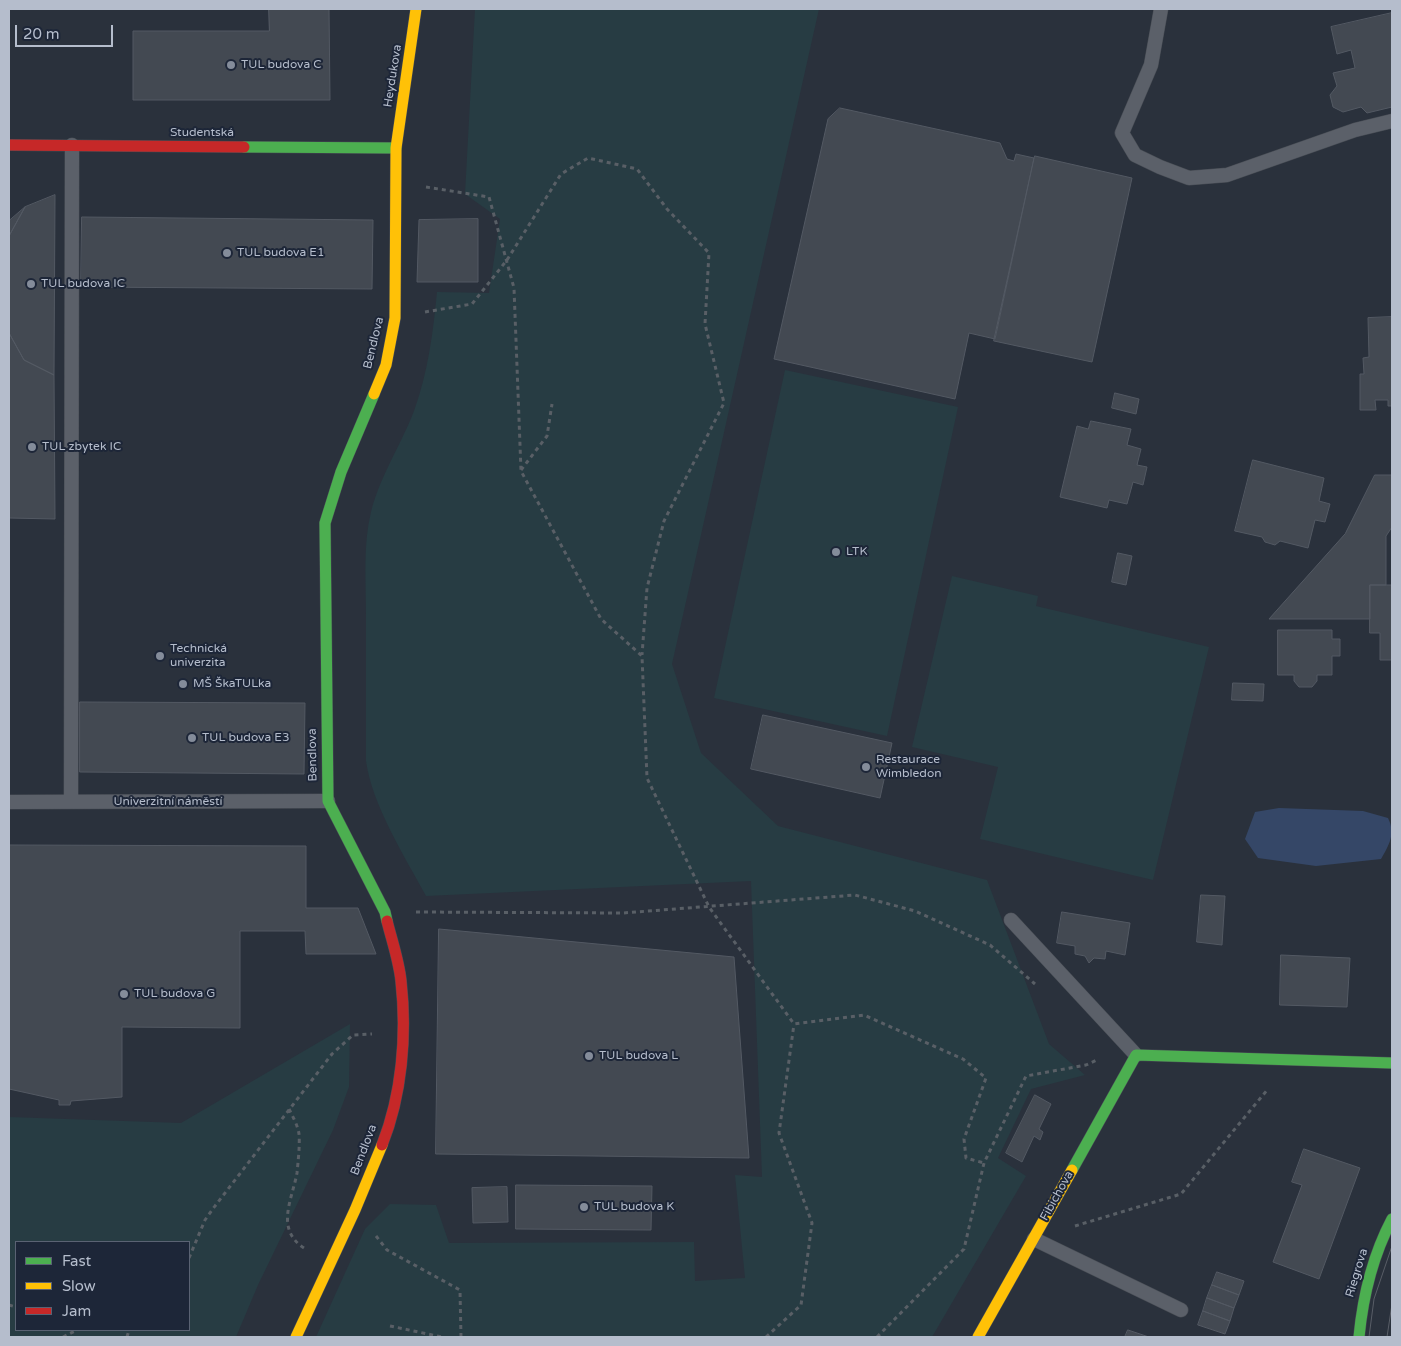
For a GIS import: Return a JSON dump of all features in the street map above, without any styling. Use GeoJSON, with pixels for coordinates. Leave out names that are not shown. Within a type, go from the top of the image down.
{"type":"FeatureCollection","features":[{"type":"Feature","properties":{"kind":"street","name":"Heydukova"},"geometry":{"type":"LineString","coordinates":[[396,148],[416,11]]}},
{"type":"Feature","properties":{"kind":"street","name":"Studentská"},"geometry":{"type":"LineString","coordinates":[[9,144],[396,148]]}},
{"type":"Feature","properties":{"kind":"street","name":"Bendlova"},"geometry":{"type":"LineString","coordinates":[[296,1337],[387,1132],[399,1080],[403,1033],[400,981],[385,912],[328,801],[325,522],[341,472],[386,365],[395,318],[396,148]]}},
{"type":"Feature","properties":{"kind":"street"},"geometry":{"type":"LineString","coordinates":[[1136,1055],[1392,1063]]}},
{"type":"Feature","properties":{"kind":"street","name":"Fibichova"},"geometry":{"type":"LineString","coordinates":[[978,1337],[1136,1055]]}},
{"type":"Feature","properties":{"kind":"street","name":"Riegrova"},"geometry":{"type":"LineString","coordinates":[[1359,1337],[1361,1305],[1369,1273],[1392,1219]]}},
{"type":"Feature","properties":{"kind":"lane"},"geometry":{"type":"LineString","coordinates":[[1161,9],[1151,64],[1122,133],[1135,155],[1160,168],[1189,178],[1227,175],[1355,130],[1392,121]]}},
{"type":"Feature","properties":{"kind":"lane"},"geometry":{"type":"LineString","coordinates":[[71,802],[72,145]]}},
{"type":"Feature","properties":{"kind":"lane","name":"Univerzitní náměstí"},"geometry":{"type":"LineString","coordinates":[[9,802],[328,801]]}},
{"type":"Feature","properties":{"kind":"lane"},"geometry":{"type":"LineString","coordinates":[[1010,920],[1136,1055]]}},
{"type":"Feature","properties":{"kind":"lane"},"geometry":{"type":"LineString","coordinates":[[1034,1239],[1181,1310]]}},
{"type":"Feature","properties":{"kind":"path"},"geometry":{"type":"LineString","coordinates":[[395,318],[472,304],[507,260],[560,174],[588,158],[636,169],[667,209],[709,252],[705,324],[724,402],[664,521],[647,588],[642,656],[646,778],[709,907],[794,1024],[779,1133],[812,1223],[801,1305],[766,1337]]}},
{"type":"Feature","properties":{"kind":"path"},"geometry":{"type":"LineString","coordinates":[[395,183],[489,197],[514,288],[521,471],[601,619],[642,656]]}},
{"type":"Feature","properties":{"kind":"path"},"geometry":{"type":"LineString","coordinates":[[521,471],[546,436],[552,404]]}},
{"type":"Feature","properties":{"kind":"path"},"geometry":{"type":"LineString","coordinates":[[385,912],[623,913],[855,895],[915,911],[990,945],[1010,962]]}},
{"type":"Feature","properties":{"kind":"path"},"geometry":{"type":"LineString","coordinates":[[794,1024],[864,1015],[963,1059],[986,1078],[964,1139],[966,1158],[984,1163]]}},
{"type":"Feature","properties":{"kind":"path"},"geometry":{"type":"LineString","coordinates":[[190,1256],[205,1220],[214,1206],[332,1054],[353,1035],[403,1033]]}},
{"type":"Feature","properties":{"kind":"path"},"geometry":{"type":"LineString","coordinates":[[1034,1239],[1181,1194],[1291,1061]]}},
{"type":"Feature","properties":{"kind":"path"},"geometry":{"type":"LineString","coordinates":[[877,1337],[964,1249],[984,1163],[1026,1076],[1086,1065]]}},
{"type":"Feature","properties":{"kind":"path"},"geometry":{"type":"LineString","coordinates":[[290,1109],[299,1134],[296,1175],[286,1215],[288,1228],[300,1245],[330,1264]]}},
{"type":"Feature","properties":{"kind":"path"},"geometry":{"type":"LineString","coordinates":[[387,1250],[460,1290],[461,1337]]}},
{"type":"Feature","properties":{"kind":"path"},"geometry":{"type":"LineString","coordinates":[[390,1326],[442,1337]]}},
{"type":"Feature","properties":{"kind":"shaded area"},"geometry":{"type":"Polygon","coordinates":[[[475,9],[819,9],[672,664],[701,753],[778,826],[987,880],[1049,1044],[1085,1075],[1031,1089],[998,1158],[1026,1176],[932,1337],[316,1337],[365,1229],[390,1204],[436,1205],[449,1243],[694,1242],[695,1281],[745,1278],[735,1175],[762,1177],[751,881],[426,896],[390,830],[369,778],[366,761],[366,562],[368,524],[385,473],[409,424],[419,396],[429,352],[437,292],[489,293],[500,219],[465,194],[475,9]]]}},
{"type":"Feature","properties":{"kind":"shaded area","name":"LTK"},"geometry":{"type":"Polygon","coordinates":[[[785,370],[958,407],[887,736],[714,698],[785,370]]]}},
{"type":"Feature","properties":{"kind":"shaded area"},"geometry":{"type":"Polygon","coordinates":[[[952,576],[1038,596],[1036,606],[1209,647],[1153,880],[980,839],[998,767],[912,747],[952,576]]]}},
{"type":"Feature","properties":{"kind":"shaded area"},"geometry":{"type":"Polygon","coordinates":[[[350,1024],[349,1087],[333,1130],[258,1285],[236,1337],[9,1337],[9,1117],[181,1123],[350,1024]]]}},
{"type":"Feature","properties":{"kind":"water"},"geometry":{"type":"Polygon","coordinates":[[[1279,808],[1363,811],[1388,818],[1391,834],[1387,849],[1381,859],[1316,866],[1258,858],[1245,839],[1255,812],[1279,808]]]}},
{"type":"Feature","properties":{"kind":"building","name":"TUL budova C"},"geometry":{"type":"Polygon","coordinates":[[[269,9],[329,9],[330,100],[133,100],[133,31],[269,31],[269,9]]]}},
{"type":"Feature","properties":{"kind":"building"},"geometry":{"type":"Polygon","coordinates":[[[1392,13],[1392,107],[1367,113],[1361,107],[1343,112],[1333,107],[1330,95],[1337,86],[1333,73],[1355,68],[1351,50],[1337,54],[1331,27],[1392,13]]]}},
{"type":"Feature","properties":{"kind":"building"},"geometry":{"type":"Polygon","coordinates":[[[840,108],[1000,143],[1007,159],[1014,161],[1016,154],[1034,158],[995,339],[969,333],[955,399],[774,359],[828,119],[840,108]]]}},
{"type":"Feature","properties":{"kind":"building"},"geometry":{"type":"Polygon","coordinates":[[[1035,156],[1132,178],[1092,362],[994,341],[1035,156]]]}},
{"type":"Feature","properties":{"kind":"building","name":"TUL budova IC"},"geometry":{"type":"Polygon","coordinates":[[[55,195],[54,375],[24,360],[9,333],[9,236],[25,207],[55,195]]]}},
{"type":"Feature","properties":{"kind":"building"},"geometry":{"type":"Polygon","coordinates":[[[25,207],[9,236],[9,221],[25,207]]]}},
{"type":"Feature","properties":{"kind":"building","name":"TUL budova E1"},"geometry":{"type":"Polygon","coordinates":[[[82,217],[373,220],[372,289],[81,287],[82,217]]]}},
{"type":"Feature","properties":{"kind":"building"},"geometry":{"type":"Polygon","coordinates":[[[478,219],[478,282],[417,282],[419,220],[478,219]]]}},
{"type":"Feature","properties":{"kind":"building"},"geometry":{"type":"Polygon","coordinates":[[[1392,317],[1392,406],[1388,406],[1388,400],[1375,400],[1376,410],[1360,410],[1360,374],[1364,374],[1363,358],[1369,357],[1368,318],[1392,317]]]}},
{"type":"Feature","properties":{"kind":"building","name":"TUL zbytek IC"},"geometry":{"type":"Polygon","coordinates":[[[9,333],[24,360],[54,375],[55,519],[9,518],[9,333]]]}},
{"type":"Feature","properties":{"kind":"building"},"geometry":{"type":"Polygon","coordinates":[[[1115,393],[1139,399],[1136,414],[1112,408],[1115,393]]]}},
{"type":"Feature","properties":{"kind":"building"},"geometry":{"type":"Polygon","coordinates":[[[1091,421],[1131,429],[1127,445],[1141,449],[1137,465],[1147,467],[1143,485],[1133,482],[1127,504],[1109,500],[1107,508],[1060,497],[1077,426],[1088,429],[1091,421]]]}},
{"type":"Feature","properties":{"kind":"building"},"geometry":{"type":"Polygon","coordinates":[[[1253,460],[1324,478],[1319,501],[1330,504],[1325,522],[1315,520],[1308,548],[1280,541],[1275,545],[1265,542],[1262,537],[1235,531],[1253,460]]]}},
{"type":"Feature","properties":{"kind":"building"},"geometry":{"type":"Polygon","coordinates":[[[1375,475],[1392,475],[1392,527],[1386,536],[1386,585],[1370,585],[1370,619],[1269,619],[1345,534],[1375,475]]]}},
{"type":"Feature","properties":{"kind":"building"},"geometry":{"type":"Polygon","coordinates":[[[1118,553],[1132,556],[1126,585],[1112,582],[1118,553]]]}},
{"type":"Feature","properties":{"kind":"building"},"geometry":{"type":"Polygon","coordinates":[[[1370,585],[1392,585],[1392,660],[1380,660],[1380,633],[1370,633],[1370,585]]]}},
{"type":"Feature","properties":{"kind":"building"},"geometry":{"type":"Polygon","coordinates":[[[1278,630],[1332,630],[1332,639],[1340,639],[1340,656],[1332,656],[1332,675],[1317,675],[1317,681],[1312,687],[1299,687],[1294,681],[1294,675],[1278,675],[1278,630]]]}},
{"type":"Feature","properties":{"kind":"building"},"geometry":{"type":"Polygon","coordinates":[[[1233,683],[1264,684],[1263,701],[1232,700],[1233,683]]]}},
{"type":"Feature","properties":{"kind":"building","name":"TUL budova E3"},"geometry":{"type":"Polygon","coordinates":[[[80,702],[305,703],[304,774],[80,772],[80,702]]]}},
{"type":"Feature","properties":{"kind":"building"},"geometry":{"type":"Polygon","coordinates":[[[763,715],[892,743],[880,798],[751,769],[763,715]]]}},
{"type":"Feature","properties":{"kind":"building","name":"TUL budova G"},"geometry":{"type":"Polygon","coordinates":[[[9,845],[306,846],[306,908],[358,908],[376,954],[306,954],[305,931],[240,931],[240,1028],[122,1027],[122,1097],[71,1101],[70,1105],[59,1105],[59,1100],[9,1089],[9,845]]]}},
{"type":"Feature","properties":{"kind":"building"},"geometry":{"type":"Polygon","coordinates":[[[1201,895],[1225,896],[1222,945],[1197,942],[1201,895]]]}},
{"type":"Feature","properties":{"kind":"building"},"geometry":{"type":"Polygon","coordinates":[[[1062,912],[1130,923],[1125,955],[1106,951],[1105,959],[1094,958],[1089,963],[1085,956],[1075,954],[1075,946],[1057,943],[1062,912]]]}},
{"type":"Feature","properties":{"kind":"building","name":"TUL budova L"},"geometry":{"type":"Polygon","coordinates":[[[439,929],[734,957],[749,1158],[436,1154],[439,929]]]}},
{"type":"Feature","properties":{"kind":"building"},"geometry":{"type":"Polygon","coordinates":[[[1281,955],[1350,958],[1347,1007],[1280,1005],[1281,955]]]}},
{"type":"Feature","properties":{"kind":"building"},"geometry":{"type":"Polygon","coordinates":[[[1035,1095],[1051,1104],[1039,1129],[1043,1132],[1040,1140],[1034,1136],[1022,1162],[1006,1153],[1035,1095]]]}},
{"type":"Feature","properties":{"kind":"building"},"geometry":{"type":"Polygon","coordinates":[[[1304,1149],[1360,1168],[1319,1279],[1273,1262],[1302,1185],[1292,1182],[1304,1149]]]}},
{"type":"Feature","properties":{"kind":"building","name":"TUL budova K"},"geometry":{"type":"Polygon","coordinates":[[[516,1185],[652,1186],[651,1230],[516,1229],[516,1185]]]}},
{"type":"Feature","properties":{"kind":"building"},"geometry":{"type":"Polygon","coordinates":[[[507,1187],[508,1222],[473,1223],[472,1188],[507,1187]]]}},
{"type":"Feature","properties":{"kind":"building"},"geometry":{"type":"Polygon","coordinates":[[[1217,1272],[1244,1281],[1239,1295],[1212,1285],[1217,1272]]]}},
{"type":"Feature","properties":{"kind":"building"},"geometry":{"type":"Polygon","coordinates":[[[1212,1285],[1239,1295],[1234,1308],[1207,1298],[1212,1285]]]}},
{"type":"Feature","properties":{"kind":"building"},"geometry":{"type":"Polygon","coordinates":[[[1207,1298],[1234,1308],[1230,1321],[1203,1311],[1207,1298]]]}},
{"type":"Feature","properties":{"kind":"building"},"geometry":{"type":"Polygon","coordinates":[[[1203,1311],[1230,1321],[1225,1334],[1198,1325],[1203,1311]]]}},
{"type":"Feature","properties":{"kind":"building"},"geometry":{"type":"Polygon","coordinates":[[[1128,1330],[1149,1337],[1125,1337],[1128,1330]]]}},
{"type":"Feature","properties":{"kind":"tram line"},"geometry":{"type":"LineString","coordinates":[[1369,1337],[1374,1299],[1392,1246]]}},
{"type":"Feature","properties":{"kind":"tram line"},"geometry":{"type":"LineString","coordinates":[[1387,1337],[1392,1304]]}},
{"type":"Feature","properties":{"kind":"traffic: fast"},"geometry":{"type":"LineString","coordinates":[[244,147],[396,148]]}},
{"type":"Feature","properties":{"kind":"traffic: fast"},"geometry":{"type":"LineString","coordinates":[[374,394],[341,472],[325,523],[328,801],[385,912],[387,921]]}},
{"type":"Feature","properties":{"kind":"traffic: fast"},"geometry":{"type":"LineString","coordinates":[[1072,1170],[1136,1055],[1392,1063]]}},
{"type":"Feature","properties":{"kind":"traffic: fast"},"geometry":{"type":"LineString","coordinates":[[1359,1337],[1363,1306],[1370,1276],[1379,1248],[1392,1219]]}},
{"type":"Feature","properties":{"kind":"traffic: slow"},"geometry":{"type":"LineString","coordinates":[[374,394],[386,365],[395,318],[396,148],[416,9]]}},
{"type":"Feature","properties":{"kind":"traffic: slow"},"geometry":{"type":"LineString","coordinates":[[296,1337],[355,1210],[382,1145]]}},
{"type":"Feature","properties":{"kind":"traffic: slow"},"geometry":{"type":"LineString","coordinates":[[978,1337],[1072,1170]]}},
{"type":"Feature","properties":{"kind":"traffic: jam"},"geometry":{"type":"LineString","coordinates":[[9,145],[244,147]]}},
{"type":"Feature","properties":{"kind":"traffic: jam"},"geometry":{"type":"LineString","coordinates":[[382,1145],[394,1106],[403,1043],[403,1001],[400,973],[387,921]]}},
{"type":"Feature","properties":{"kind":"place","name":"TUL budova C"},"geometry":{"type":"Point","coordinates":[231,65]}},
{"type":"Feature","properties":{"kind":"place","name":"TUL budova E1"},"geometry":{"type":"Point","coordinates":[227,253]}},
{"type":"Feature","properties":{"kind":"place","name":"TUL budova IC"},"geometry":{"type":"Point","coordinates":[31,284]}},
{"type":"Feature","properties":{"kind":"place","name":"TUL zbytek IC"},"geometry":{"type":"Point","coordinates":[32,447]}},
{"type":"Feature","properties":{"kind":"place","name":"LTK"},"geometry":{"type":"Point","coordinates":[836,552]}},
{"type":"Feature","properties":{"kind":"place","name":"Technická univerzita"},"geometry":{"type":"Point","coordinates":[160,656]}},
{"type":"Feature","properties":{"kind":"place","name":"MŠ ŠkaTULka"},"geometry":{"type":"Point","coordinates":[183,684]}},
{"type":"Feature","properties":{"kind":"place","name":"TUL budova E3"},"geometry":{"type":"Point","coordinates":[192,738]}},
{"type":"Feature","properties":{"kind":"place","name":"Restaurace Wimbledon"},"geometry":{"type":"Point","coordinates":[866,767]}},
{"type":"Feature","properties":{"kind":"place","name":"TUL budova G"},"geometry":{"type":"Point","coordinates":[124,994]}},
{"type":"Feature","properties":{"kind":"place","name":"TUL budova L"},"geometry":{"type":"Point","coordinates":[589,1056]}},
{"type":"Feature","properties":{"kind":"place","name":"TUL budova K"},"geometry":{"type":"Point","coordinates":[584,1207]}}]}
